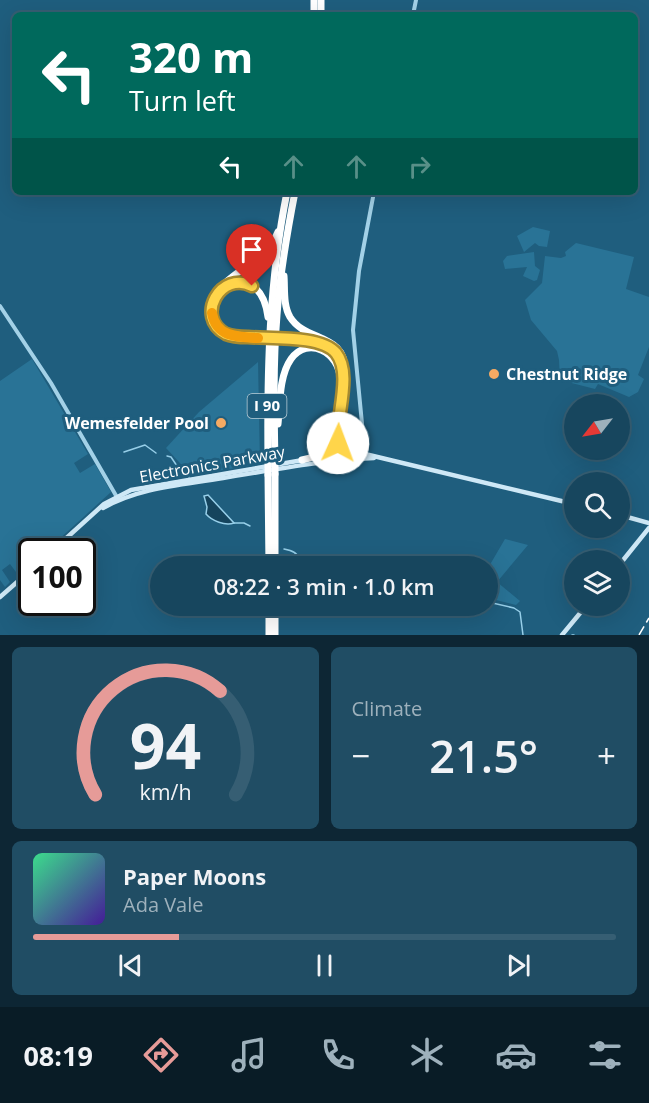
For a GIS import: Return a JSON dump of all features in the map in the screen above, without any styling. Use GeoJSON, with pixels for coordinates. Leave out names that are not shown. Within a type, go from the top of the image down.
{"type":"FeatureCollection","features":[{"type":"Feature","properties":{"kind":"highway","name":"I 90"},"geometry":{"type":"LineString","coordinates":[[272,459],[266,338],[286,195]]}},
{"type":"Feature","properties":{"kind":"highway","name":"I 90"},"geometry":{"type":"LineString","coordinates":[[269,556],[275,341],[281,274],[294,195]]}},
{"type":"Feature","properties":{"kind":"highway"},"geometry":{"type":"LineString","coordinates":[[266,338],[233,338],[224,334],[213,324],[210,305],[218,289],[261,256],[271,245],[278,230],[284,206]]}},
{"type":"Feature","properties":{"kind":"highway"},"geometry":{"type":"LineString","coordinates":[[287,235],[285,290],[289,314],[303,330],[329,341],[339,349],[345,367],[332,459]]}},
{"type":"Feature","properties":{"kind":"highway"},"geometry":{"type":"LineString","coordinates":[[266,338],[266,307],[263,296],[257,289],[237,282],[221,289],[211,307],[212,317],[218,328],[234,336],[313,343],[331,350],[342,368],[337,421],[338,443],[343,450],[354,454]]}},
{"type":"Feature","properties":{"kind":"highway"},"geometry":{"type":"LineString","coordinates":[[278,340],[313,341],[330,347],[340,359],[343,378]]}},
{"type":"Feature","properties":{"kind":"highway"},"geometry":{"type":"LineString","coordinates":[[272,459],[285,373],[296,354],[303,350],[316,348],[332,356],[340,370],[340,390]]}},
{"type":"Feature","properties":{"kind":"highway"},"geometry":{"type":"LineString","coordinates":[[302,460],[321,456],[328,451],[337,421]]}},
{"type":"Feature","properties":{"kind":"highway","name":"I 90"},"geometry":{"type":"LineString","coordinates":[[271,474],[275,556]]}},
{"type":"Feature","properties":{"kind":"highway"},"geometry":{"type":"LineString","coordinates":[[269,616],[269,635]]}},
{"type":"Feature","properties":{"kind":"highway"},"geometry":{"type":"LineString","coordinates":[[275,616],[275,635]]}},
{"type":"Feature","properties":{"kind":"main road","name":"Electronics Parkway"},"geometry":{"type":"LineString","coordinates":[[118,498],[138,488],[291,467],[354,454],[383,458],[564,502]]}},
{"type":"Feature","properties":{"kind":"main road","name":"Electronics Parkway"},"geometry":{"type":"LineString","coordinates":[[118,498],[189,479],[302,460],[365,456]]}},
{"type":"Feature","properties":{"kind":"main road"},"geometry":{"type":"LineString","coordinates":[[67,538],[96,512],[118,498]]}},
{"type":"Feature","properties":{"kind":"main road"},"geometry":{"type":"LineString","coordinates":[[630,518],[649,523]]}},
{"type":"Feature","properties":{"kind":"main road"},"geometry":{"type":"LineString","coordinates":[[630,552],[649,528]]}},
{"type":"Feature","properties":{"kind":"main road"},"geometry":{"type":"LineString","coordinates":[[0,597],[18,581]]}},
{"type":"Feature","properties":{"kind":"main road"},"geometry":{"type":"LineString","coordinates":[[562,635],[578,616]]}},
{"type":"Feature","properties":{"kind":"street"},"geometry":{"type":"LineString","coordinates":[[365,456],[353,330],[361,258],[373,195]]}},
{"type":"Feature","properties":{"kind":"street"},"geometry":{"type":"LineString","coordinates":[[0,306],[51,382],[118,498]]}},
{"type":"Feature","properties":{"kind":"street"},"geometry":{"type":"LineString","coordinates":[[354,454],[364,444]]}},
{"type":"Feature","properties":{"kind":"shaded area"},"geometry":{"type":"Polygon","coordinates":[[[533,227],[550,231],[547,247],[535,243],[524,252],[517,236],[533,227]]]}},
{"type":"Feature","properties":{"kind":"shaded area"},"geometry":{"type":"Polygon","coordinates":[[[576,243],[634,257],[626,289],[649,297],[649,347],[638,375],[644,379],[638,392],[630,396],[630,394],[622,394],[598,384],[595,389],[560,380],[557,351],[531,320],[525,300],[542,283],[545,256],[561,258],[566,256],[565,252],[576,243]]]}},
{"type":"Feature","properties":{"kind":"shaded area"},"geometry":{"type":"Polygon","coordinates":[[[534,252],[535,266],[540,270],[537,280],[523,276],[527,267],[505,269],[503,261],[507,256],[534,252]]]}},
{"type":"Feature","properties":{"kind":"shaded area"},"geometry":{"type":"Polygon","coordinates":[[[32,359],[88,454],[74,463],[80,473],[95,464],[111,492],[60,538],[18,538],[18,575],[10,564],[2,570],[10,582],[5,587],[0,580],[0,381],[32,359]]]}},
{"type":"Feature","properties":{"kind":"shaded area"},"geometry":{"type":"Polygon","coordinates":[[[258,362],[260,464],[191,475],[166,448],[199,412],[258,362]]]}},
{"type":"Feature","properties":{"kind":"shaded area"},"geometry":{"type":"Polygon","coordinates":[[[208,495],[234,523],[219,522],[206,514],[204,496],[208,495]]]}},
{"type":"Feature","properties":{"kind":"shaded area"},"geometry":{"type":"Polygon","coordinates":[[[505,539],[528,545],[498,581],[498,556],[495,556],[505,539]]]}},
{"type":"Feature","properties":{"kind":"shaded area"},"geometry":{"type":"Polygon","coordinates":[[[498,583],[520,601],[516,605],[498,600],[498,583]]]}},
{"type":"Feature","properties":{"kind":"waterway"},"geometry":{"type":"LineString","coordinates":[[124,452],[145,445],[156,453]]}},
{"type":"Feature","properties":{"kind":"waterway"},"geometry":{"type":"LineString","coordinates":[[167,456],[171,457],[179,469],[189,477]]}},
{"type":"Feature","properties":{"kind":"waterway"},"geometry":{"type":"LineString","coordinates":[[234,523],[244,523],[250,526]]}},
{"type":"Feature","properties":{"kind":"waterway"},"geometry":{"type":"LineString","coordinates":[[284,549],[298,556]]}},
{"type":"Feature","properties":{"kind":"waterway"},"geometry":{"type":"LineString","coordinates":[[498,604],[520,612],[523,635]]}},
{"type":"Feature","properties":{"kind":"railway"},"geometry":{"type":"LineString","coordinates":[[639,635],[649,618]]}},
{"type":"Feature","properties":{"kind":"slow traffic"},"geometry":{"type":"LineString","coordinates":[[212,313],[218,328],[226,334],[258,338]]}},
{"type":"Feature","properties":{"kind":"place","name":"Chestnut Ridge"},"geometry":{"type":"Point","coordinates":[494,374]}},
{"type":"Feature","properties":{"kind":"place","name":"Wemesfelder Pool"},"geometry":{"type":"Point","coordinates":[221,423]}},
{"type":"Feature","properties":{"kind":"route"},"geometry":{"type":"LineString","coordinates":[[252,286],[234,283],[218,291],[211,307],[214,322],[221,331],[234,336],[309,341],[326,345],[335,351],[344,372],[338,420],[338,443]]}}]}
